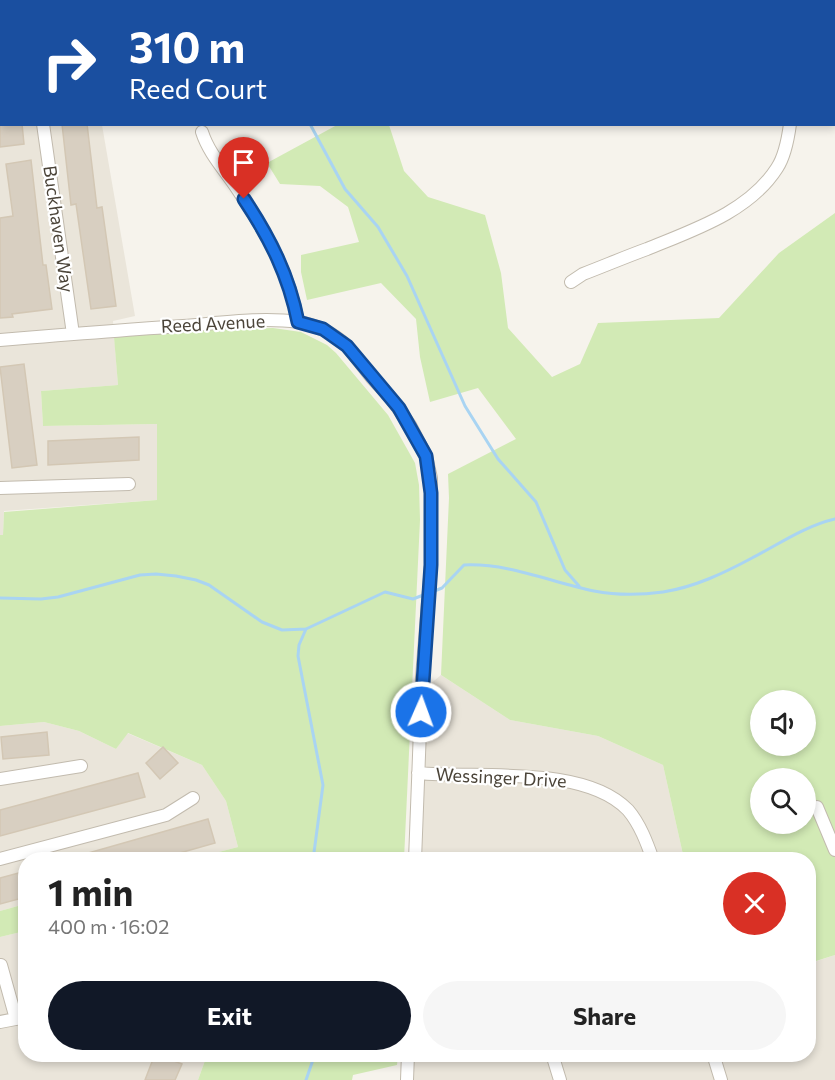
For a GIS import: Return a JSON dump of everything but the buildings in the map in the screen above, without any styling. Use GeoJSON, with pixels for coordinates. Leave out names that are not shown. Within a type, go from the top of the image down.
{"type":"FeatureCollection","features":[{"type":"Feature","properties":{"kind":"street","name":"Buckhaven Way"},"geometry":{"type":"LineString","coordinates":[[43,126],[73,334]]}},
{"type":"Feature","properties":{"kind":"street"},"geometry":{"type":"LineString","coordinates":[[571,282],[583,274],[686,234],[709,223],[749,198],[762,187],[782,159],[789,126]]}},
{"type":"Feature","properties":{"kind":"street"},"geometry":{"type":"LineString","coordinates":[[202,132],[216,162],[233,182],[270,240],[287,277],[298,322]]}},
{"type":"Feature","properties":{"kind":"street","name":"Reed Avenue"},"geometry":{"type":"LineString","coordinates":[[0,340],[217,323],[298,322],[323,329],[347,346],[399,408],[423,447],[430,478],[431,565],[415,852]]}},
{"type":"Feature","properties":{"kind":"street"},"geometry":{"type":"LineString","coordinates":[[0,488],[129,484]]}},
{"type":"Feature","properties":{"kind":"street"},"geometry":{"type":"LineString","coordinates":[[0,779],[81,766]]}},
{"type":"Feature","properties":{"kind":"street","name":"Wessinger Drive"},"geometry":{"type":"LineString","coordinates":[[418,773],[541,778],[589,786],[617,801],[628,811],[645,838],[650,852]]}},
{"type":"Feature","properties":{"kind":"street"},"geometry":{"type":"LineString","coordinates":[[26,852],[166,815],[193,798]]}},
{"type":"Feature","properties":{"kind":"street"},"geometry":{"type":"LineString","coordinates":[[817,807],[835,850]]}},
{"type":"Feature","properties":{"kind":"street"},"geometry":{"type":"LineString","coordinates":[[0,859],[18,854]]}},
{"type":"Feature","properties":{"kind":"street"},"geometry":{"type":"LineString","coordinates":[[1,965],[18,1012]]}},
{"type":"Feature","properties":{"kind":"street"},"geometry":{"type":"LineString","coordinates":[[0,1022],[18,1018]]}},
{"type":"Feature","properties":{"kind":"street"},"geometry":{"type":"LineString","coordinates":[[407,1080],[408,1062]]}},
{"type":"Feature","properties":{"kind":"street"},"geometry":{"type":"LineString","coordinates":[[554,1062],[560,1080]]}},
{"type":"Feature","properties":{"kind":"street"},"geometry":{"type":"LineString","coordinates":[[715,1062],[721,1080]]}},
{"type":"Feature","properties":{"kind":"shaded area"},"geometry":{"type":"Polygon","coordinates":[[[0,126],[102,126],[135,316],[113,321],[118,385],[41,391],[43,426],[157,424],[157,500],[4,511],[3,535],[0,535],[0,126]]]}},
{"type":"Feature","properties":{"kind":"shaded area"},"geometry":{"type":"Polygon","coordinates":[[[441,675],[510,720],[598,736],[663,765],[682,852],[415,852],[422,691],[441,675]]]}},
{"type":"Feature","properties":{"kind":"shaded area"},"geometry":{"type":"Polygon","coordinates":[[[44,722],[79,731],[116,749],[127,733],[202,765],[226,801],[238,847],[219,852],[18,852],[18,906],[0,911],[0,726],[44,722]]]}},
{"type":"Feature","properties":{"kind":"shaded area"},"geometry":{"type":"Polygon","coordinates":[[[18,933],[18,1062],[204,1062],[198,1080],[0,1080],[0,937],[18,933]]]}},
{"type":"Feature","properties":{"kind":"shaded area"},"geometry":{"type":"Polygon","coordinates":[[[835,955],[835,1080],[407,1080],[408,1062],[816,1062],[816,961],[835,955]]]}},
{"type":"Feature","properties":{"kind":"green space"},"geometry":{"type":"Polygon","coordinates":[[[335,126],[389,126],[404,171],[428,197],[485,215],[501,273],[508,328],[552,377],[580,364],[598,323],[719,318],[779,253],[835,213],[835,955],[816,961],[816,852],[682,852],[663,765],[598,736],[510,720],[441,675],[449,498],[448,474],[516,439],[478,388],[430,402],[420,357],[416,319],[381,283],[307,300],[301,272],[301,255],[359,242],[348,207],[320,186],[280,184],[267,163],[335,126]]]}},
{"type":"Feature","properties":{"kind":"green space"},"geometry":{"type":"Polygon","coordinates":[[[273,328],[301,332],[327,345],[388,415],[415,463],[419,485],[420,520],[404,852],[219,852],[238,847],[226,801],[202,765],[128,733],[116,749],[79,731],[44,722],[0,726],[0,535],[3,535],[4,512],[157,500],[157,424],[43,426],[41,391],[118,385],[114,337],[273,328]]]}},
{"type":"Feature","properties":{"kind":"green space"},"geometry":{"type":"Polygon","coordinates":[[[18,906],[18,933],[0,937],[0,911],[18,906]]]}},
{"type":"Feature","properties":{"kind":"green space"},"geometry":{"type":"Polygon","coordinates":[[[204,1062],[397,1062],[397,1065],[353,1075],[352,1080],[198,1080],[204,1062]]]}},
{"type":"Feature","properties":{"kind":"waterway"},"geometry":{"type":"LineString","coordinates":[[311,126],[345,189],[378,227],[407,276],[465,406],[498,459],[536,502],[565,570],[579,586]]}},
{"type":"Feature","properties":{"kind":"waterway"},"geometry":{"type":"LineString","coordinates":[[432,592],[442,588],[464,565],[514,570],[602,592],[628,594],[663,592],[709,579],[803,531],[835,519]]}},
{"type":"Feature","properties":{"kind":"waterway"},"geometry":{"type":"LineString","coordinates":[[0,598],[58,597],[140,575],[176,576],[209,585],[262,622],[282,630],[306,629],[385,592],[413,599],[426,594]]}},
{"type":"Feature","properties":{"kind":"waterway"},"geometry":{"type":"LineString","coordinates":[[306,629],[299,645],[298,656],[323,785],[314,852]]}},
{"type":"Feature","properties":{"kind":"waterway"},"geometry":{"type":"LineString","coordinates":[[306,1080],[312,1062]]}},
{"type":"Feature","properties":{"kind":"route"},"geometry":{"type":"LineString","coordinates":[[244,199],[262,225],[282,264],[298,322],[323,329],[347,346],[399,408],[423,447],[430,478],[431,565],[421,712]]}}]}
